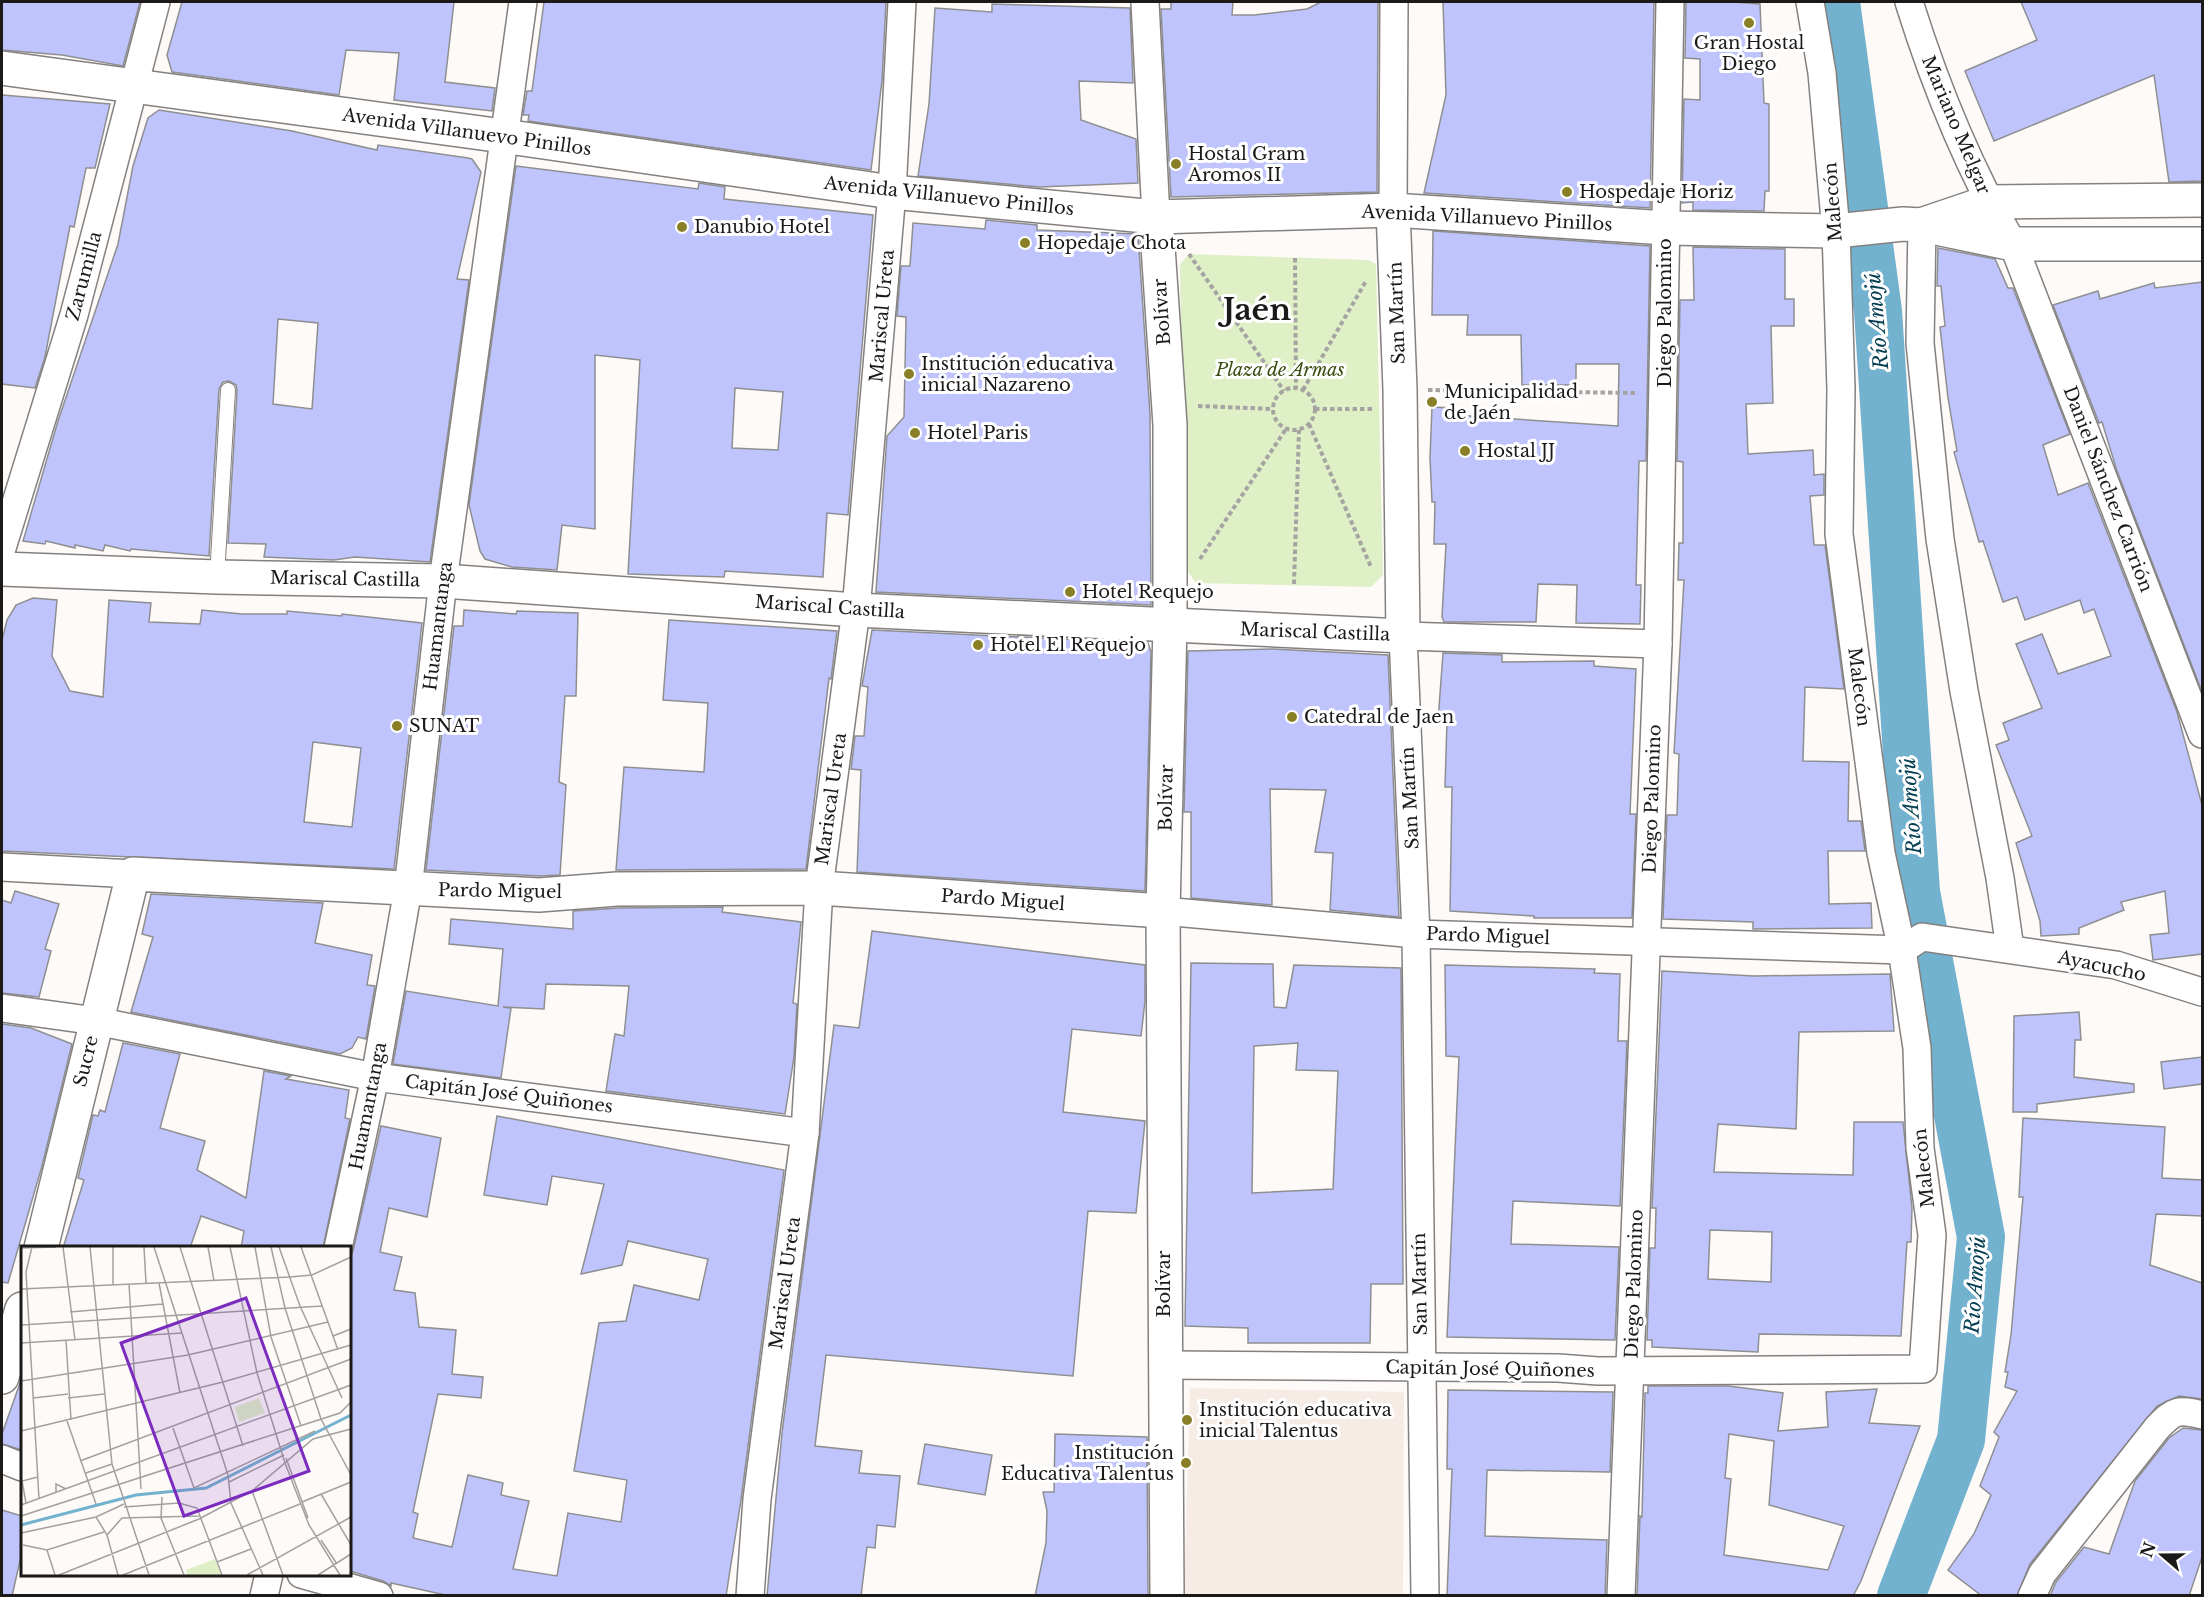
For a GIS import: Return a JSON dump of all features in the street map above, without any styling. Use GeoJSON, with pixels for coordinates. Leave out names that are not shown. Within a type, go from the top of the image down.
{"type":"FeatureCollection","features":[{"type":"Feature","properties":{"kind":"street","name":"Zarumilla"},"geometry":{"type":"LineString","coordinates":[[2,548],[74,315],[156,2]]}},
{"type":"Feature","properties":{"kind":"street","name":"Huamantanga"},"geometry":{"type":"LineString","coordinates":[[338,1246],[375,1077],[408,889],[443,581],[523,2]]}},
{"type":"Feature","properties":{"kind":"street","name":"Mariscal Ureta"},"geometry":{"type":"LineString","coordinates":[[750,1596],[757,1499],[805,1133],[819,888],[856,609],[892,192],[902,2]]}},
{"type":"Feature","properties":{"kind":"street","name":"Bolívar"},"geometry":{"type":"LineString","coordinates":[[1144,2],[1170,425],[1170,625],[1163,911],[1167,1596]]}},
{"type":"Feature","properties":{"kind":"street","name":"San Martín"},"geometry":{"type":"LineString","coordinates":[[1394,2],[1394,210],[1390,399],[1416,934],[1425,1596]]}},
{"type":"Feature","properties":{"kind":"street","name":"Diego Palomino"},"geometry":{"type":"LineString","coordinates":[[1621,1596],[1658,644],[1670,2]]}},
{"type":"Feature","properties":{"kind":"street","name":"Malecón"},"geometry":{"type":"LineString","coordinates":[[1810,2],[1843,231],[1839,534],[1881,854],[1912,944],[1920,1148],[1932,1235],[1923,1369]]}},
{"type":"Feature","properties":{"kind":"street","name":"Mariano Melgar"},"geometry":{"type":"LineString","coordinates":[[1909,2],[1924,47],[1989,202],[2013,244]]}},
{"type":"Feature","properties":{"kind":"street","name":"Avenida Villanuevo Pinillos"},"geometry":{"type":"LineString","coordinates":[[2,68],[892,192],[1156,217],[1394,210],[1666,228],[1843,231],[1912,224]]}},
{"type":"Feature","properties":{"kind":"street"},"geometry":{"type":"LineString","coordinates":[[1912,224],[1989,202],[2202,200]]}},
{"type":"Feature","properties":{"kind":"street"},"geometry":{"type":"LineString","coordinates":[[1912,224],[2013,244],[2202,244]]}},
{"type":"Feature","properties":{"kind":"street"},"geometry":{"type":"LineString","coordinates":[[1912,224],[1920,343],[1940,539],[1964,691],[2000,878],[2005,948]]}},
{"type":"Feature","properties":{"kind":"street","name":"Daniel Sánchez Carrión"},"geometry":{"type":"LineString","coordinates":[[2013,244],[2202,731]]}},
{"type":"Feature","properties":{"kind":"street","name":"Mariscal Castilla"},"geometry":{"type":"LineString","coordinates":[[2,569],[217,577],[443,581],[856,609],[1403,636],[1658,644]]}},
{"type":"Feature","properties":{"kind":"street","name":"Pardo Miguel"},"geometry":{"type":"LineString","coordinates":[[2,867],[539,896],[617,889],[819,888],[1163,911],[1416,934],[2005,948]]}},
{"type":"Feature","properties":{"kind":"street","name":"Sucre"},"geometry":{"type":"LineString","coordinates":[[41,1246],[133,874]]}},
{"type":"Feature","properties":{"kind":"street","name":"Ayacucho"},"geometry":{"type":"LineString","coordinates":[[2005,948],[2116,965],[2202,992]]}},
{"type":"Feature","properties":{"kind":"street","name":"Capitán José Quiñones"},"geometry":{"type":"LineString","coordinates":[[2,1008],[96,1021],[375,1077],[805,1133]]}},
{"type":"Feature","properties":{"kind":"street"},"geometry":{"type":"LineString","coordinates":[[2,1377],[21,1312]]}},
{"type":"Feature","properties":{"kind":"street","name":"Capitán José Quiñones"},"geometry":{"type":"LineString","coordinates":[[1165,1365],[1631,1371],[1923,1369]]}},
{"type":"Feature","properties":{"kind":"street"},"geometry":{"type":"LineString","coordinates":[[2031,1596],[2043,1574],[2157,1428],[2171,1414],[2184,1410],[2202,1415]]}},
{"type":"Feature","properties":{"kind":"street"},"geometry":{"type":"LineString","coordinates":[[2,1459],[21,1467]]}},
{"type":"Feature","properties":{"kind":"street"},"geometry":{"type":"LineString","coordinates":[[264,1596],[269,1576]]}},
{"type":"Feature","properties":{"kind":"street"},"geometry":{"type":"LineString","coordinates":[[305,1576],[379,1596]]}},
{"type":"Feature","properties":{"kind":"lane"},"geometry":{"type":"LineString","coordinates":[[217,577],[228,390]]}},
{"type":"Feature","properties":{"kind":"path"},"geometry":{"type":"LineString","coordinates":[[1189,254],[1284,391]]}},
{"type":"Feature","properties":{"kind":"path"},"geometry":{"type":"LineString","coordinates":[[1295,258],[1296,388]]}},
{"type":"Feature","properties":{"kind":"path"},"geometry":{"type":"LineString","coordinates":[[1303,390],[1370,274]]}},
{"type":"Feature","properties":{"kind":"path"},"geometry":{"type":"LineString","coordinates":[[1296,388],[1303,390],[1314,401],[1315,409],[1309,424],[1299,430],[1286,429],[1279,424],[1273,409],[1275,400],[1284,391],[1296,388]]}},
{"type":"Feature","properties":{"kind":"path"},"geometry":{"type":"LineString","coordinates":[[1315,409],[1390,399],[1664,394]]}},
{"type":"Feature","properties":{"kind":"path"},"geometry":{"type":"LineString","coordinates":[[1193,406],[1273,409]]}},
{"type":"Feature","properties":{"kind":"path"},"geometry":{"type":"LineString","coordinates":[[1309,424],[1372,570]]}},
{"type":"Feature","properties":{"kind":"path"},"geometry":{"type":"LineString","coordinates":[[1196,566],[1286,429]]}},
{"type":"Feature","properties":{"kind":"path"},"geometry":{"type":"LineString","coordinates":[[1294,584],[1299,430]]}},
{"type":"Feature","properties":{"kind":"shaded area"},"geometry":{"type":"Polygon","coordinates":[[[1190,1388],[1404,1392],[1403,1595],[1184,1595],[1190,1388]]]}},
{"type":"Feature","properties":{"kind":"green space","name":"Plaza de Armas"},"geometry":{"type":"Polygon","coordinates":[[[1189,254],[1368,260],[1376,264],[1383,575],[1371,587],[1196,583],[1184,566],[1180,264],[1189,254]]]}},
{"type":"Feature","properties":{"kind":"building"},"geometry":{"type":"Polygon","coordinates":[[[2,2],[140,2],[123,66],[62,55],[2,50],[2,2]]]}},
{"type":"Feature","properties":{"kind":"building"},"geometry":{"type":"Polygon","coordinates":[[[182,2],[454,2],[445,82],[495,88],[492,111],[394,100],[399,53],[346,50],[339,95],[172,72],[167,55],[182,2]]]}},
{"type":"Feature","properties":{"kind":"building"},"geometry":{"type":"Polygon","coordinates":[[[544,2],[886,2],[882,81],[871,170],[528,121],[529,115],[523,115],[527,91],[532,91],[544,2]]]}},
{"type":"Feature","properties":{"kind":"building"},"geometry":{"type":"Polygon","coordinates":[[[1171,2],[1233,2],[1232,15],[1254,15],[1307,9],[1321,2],[1378,2],[1377,192],[1171,197],[1161,9],[1171,9],[1171,2]]]}},
{"type":"Feature","properties":{"kind":"building"},"geometry":{"type":"Polygon","coordinates":[[[1443,2],[1654,2],[1650,208],[1424,193],[1446,95],[1443,2]]]}},
{"type":"Feature","properties":{"kind":"building"},"geometry":{"type":"Polygon","coordinates":[[[1686,2],[1760,4],[1764,103],[1769,104],[1769,191],[1765,191],[1764,211],[1693,210],[1693,202],[1682,203],[1684,99],[1700,100],[1700,59],[1685,58],[1686,2]]]}},
{"type":"Feature","properties":{"kind":"building"},"geometry":{"type":"Polygon","coordinates":[[[2021,2],[2202,2],[2202,181],[2169,182],[2154,75],[1994,141],[1965,71],[2037,40],[2021,2]]]}},
{"type":"Feature","properties":{"kind":"building"},"geometry":{"type":"Polygon","coordinates":[[[992,4],[1130,8],[1133,83],[1079,81],[1081,120],[1136,139],[1138,183],[1039,187],[918,176],[929,104],[935,8],[992,12],[992,4]]]}},
{"type":"Feature","properties":{"kind":"building"},"geometry":{"type":"Polygon","coordinates":[[[2,95],[110,104],[95,168],[86,168],[74,227],[70,226],[45,357],[35,388],[2,384],[2,95]]]}},
{"type":"Feature","properties":{"kind":"building"},"geometry":{"type":"Polygon","coordinates":[[[159,110],[292,131],[377,150],[378,145],[468,158],[472,159],[481,172],[457,279],[469,280],[430,562],[355,557],[334,560],[264,557],[266,544],[228,543],[237,391],[236,385],[229,381],[223,382],[219,389],[209,556],[131,549],[130,551],[105,545],[103,551],[75,545],[75,548],[46,541],[45,544],[23,541],[58,421],[118,244],[133,166],[148,118],[159,110]],[[278,319],[273,404],[312,409],[318,323],[278,319]]]}},
{"type":"Feature","properties":{"kind":"building"},"geometry":{"type":"Polygon","coordinates":[[[516,166],[698,189],[699,183],[725,187],[724,199],[873,215],[848,515],[827,513],[823,577],[725,571],[724,577],[628,574],[640,360],[595,355],[595,529],[562,525],[557,570],[512,567],[485,559],[480,551],[469,505],[516,166]],[[735,388],[732,448],[778,450],[783,392],[735,388]]]}},
{"type":"Feature","properties":{"kind":"building"},"geometry":{"type":"Polygon","coordinates":[[[986,220],[1037,225],[1037,230],[1138,234],[1150,414],[1151,605],[876,592],[887,436],[904,417],[906,317],[897,316],[901,266],[910,266],[913,223],[985,229],[986,220]]]}},
{"type":"Feature","properties":{"kind":"building"},"geometry":{"type":"Polygon","coordinates":[[[1433,231],[1650,246],[1646,461],[1639,461],[1636,585],[1641,585],[1640,624],[1576,623],[1577,585],[1538,584],[1536,622],[1444,622],[1442,617],[1446,544],[1434,544],[1435,502],[1432,502],[1430,458],[1432,407],[1456,408],[1455,415],[1618,426],[1619,364],[1576,364],[1576,385],[1522,385],[1521,335],[1467,335],[1468,315],[1432,315],[1433,231]]]}},
{"type":"Feature","properties":{"kind":"building"},"geometry":{"type":"Polygon","coordinates":[[[1693,247],[1785,249],[1785,299],[1794,299],[1794,326],[1771,326],[1773,403],[1746,404],[1748,454],[1813,450],[1814,475],[1824,474],[1824,495],[1810,496],[1814,545],[1825,545],[1844,689],[1805,687],[1803,761],[1849,762],[1848,821],[1861,821],[1865,851],[1828,851],[1829,904],[1871,903],[1872,928],[1753,929],[1753,922],[1663,919],[1667,815],[1677,815],[1679,754],[1674,753],[1684,580],[1678,580],[1679,543],[1683,543],[1683,462],[1677,461],[1680,300],[1694,300],[1693,247]]]}},
{"type":"Feature","properties":{"kind":"building"},"geometry":{"type":"Polygon","coordinates":[[[1938,248],[1995,259],[2008,288],[2013,288],[2070,434],[2043,445],[2058,495],[2088,483],[2177,712],[2202,805],[2202,954],[2153,960],[2150,935],[2169,933],[2165,891],[2121,902],[2124,910],[2079,928],[2079,934],[2041,936],[2040,921],[2016,843],[2032,836],[1996,745],[2009,740],[2003,723],[2042,708],[2016,644],[2042,634],[2058,674],[2111,656],[2094,609],[2084,613],[2080,600],[2025,620],[2017,597],[2003,602],[1983,541],[1979,542],[1954,452],[1957,451],[1940,327],[1945,326],[1941,286],[1937,286],[1938,248]]]}},
{"type":"Feature","properties":{"kind":"building"},"geometry":{"type":"Polygon","coordinates":[[[2202,282],[2202,692],[2117,471],[2102,422],[2099,423],[2053,305],[2098,291],[2100,299],[2154,283],[2155,288],[2202,282]]]}},
{"type":"Feature","properties":{"kind":"building"},"geometry":{"type":"Polygon","coordinates":[[[33,598],[57,600],[52,656],[70,691],[103,697],[109,600],[151,603],[149,622],[200,624],[202,610],[242,614],[287,614],[287,611],[342,616],[342,614],[422,623],[394,869],[2,851],[2,640],[7,620],[16,605],[33,598]],[[313,742],[304,822],[352,827],[361,748],[313,742]]]}},
{"type":"Feature","properties":{"kind":"building"},"geometry":{"type":"Polygon","coordinates":[[[464,610],[516,614],[517,611],[578,613],[576,696],[565,696],[559,782],[566,785],[560,875],[426,870],[454,626],[463,626],[464,610]]]}},
{"type":"Feature","properties":{"kind":"building"},"geometry":{"type":"Polygon","coordinates":[[[669,620],[837,631],[831,679],[829,678],[806,869],[616,870],[624,767],[704,772],[708,703],[663,700],[669,620]]]}},
{"type":"Feature","properties":{"kind":"building"},"geometry":{"type":"Polygon","coordinates":[[[872,630],[1148,643],[1151,652],[1145,891],[857,872],[861,770],[851,769],[855,736],[864,736],[868,687],[862,686],[872,630]]]}},
{"type":"Feature","properties":{"kind":"building"},"geometry":{"type":"Polygon","coordinates":[[[1273,649],[1388,655],[1399,917],[1330,910],[1333,853],[1315,852],[1326,790],[1270,789],[1272,905],[1191,898],[1191,812],[1184,812],[1188,651],[1273,649]]]}},
{"type":"Feature","properties":{"kind":"building"},"geometry":{"type":"Polygon","coordinates":[[[1443,653],[1502,655],[1502,662],[1594,661],[1594,666],[1636,669],[1630,814],[1636,814],[1632,918],[1534,918],[1534,916],[1450,911],[1452,787],[1445,787],[1447,721],[1438,721],[1443,653]]]}},
{"type":"Feature","properties":{"kind":"building"},"geometry":{"type":"Polygon","coordinates":[[[15,891],[59,904],[45,949],[51,951],[39,997],[2,993],[2,900],[11,903],[15,891]]]}},
{"type":"Feature","properties":{"kind":"building"},"geometry":{"type":"Polygon","coordinates":[[[151,894],[323,903],[315,943],[372,955],[367,985],[375,986],[366,1039],[358,1037],[352,1048],[340,1054],[131,1012],[153,937],[142,934],[151,894]]]}},
{"type":"Feature","properties":{"kind":"building"},"geometry":{"type":"Polygon","coordinates":[[[723,907],[722,912],[801,922],[793,1003],[797,1004],[794,1057],[785,1114],[606,1091],[615,1034],[624,1036],[629,986],[546,984],[544,1009],[503,1007],[511,1008],[501,1078],[393,1064],[406,991],[498,1006],[503,949],[449,944],[451,919],[573,929],[573,911],[723,907]]]}},
{"type":"Feature","properties":{"kind":"building"},"geometry":{"type":"Polygon","coordinates":[[[872,931],[1145,965],[1145,1001],[1141,1036],[1072,1029],[1063,1112],[1145,1121],[1136,1213],[1088,1211],[1073,1376],[826,1355],[815,1446],[862,1451],[859,1473],[900,1476],[895,1527],[877,1525],[875,1548],[867,1547],[861,1596],[767,1596],[782,1433],[834,1025],[859,1028],[872,931]]]}},
{"type":"Feature","properties":{"kind":"building"},"geometry":{"type":"Polygon","coordinates":[[[1191,963],[1273,964],[1274,1007],[1286,1008],[1294,965],[1401,968],[1403,1284],[1371,1284],[1370,1343],[1248,1343],[1248,1328],[1185,1326],[1191,963]],[[1298,1043],[1254,1046],[1252,1193],[1333,1189],[1338,1071],[1296,1070],[1298,1043]]]}},
{"type":"Feature","properties":{"kind":"building"},"geometry":{"type":"Polygon","coordinates":[[[1445,965],[1595,969],[1594,973],[1620,974],[1618,1041],[1627,1041],[1620,1206],[1513,1201],[1511,1244],[1619,1247],[1615,1340],[1447,1337],[1459,1057],[1446,1056],[1445,965]]]}},
{"type":"Feature","properties":{"kind":"building"},"geometry":{"type":"Polygon","coordinates":[[[1662,971],[1754,976],[1890,974],[1894,1031],[1799,1032],[1796,1129],[1718,1124],[1714,1172],[1853,1175],[1854,1122],[1903,1122],[1912,1208],[1911,1242],[1907,1242],[1901,1336],[1759,1334],[1758,1352],[1652,1347],[1652,1340],[1647,1340],[1650,1248],[1655,1248],[1656,1208],[1652,1208],[1662,971]],[[1710,1230],[1708,1279],[1771,1282],[1772,1232],[1710,1230]]]}},
{"type":"Feature","properties":{"kind":"building"},"geometry":{"type":"Polygon","coordinates":[[[2079,1012],[2081,1040],[2075,1040],[2074,1077],[2134,1084],[2134,1092],[2037,1104],[2037,1112],[2013,1112],[2014,1016],[2079,1012]]]}},
{"type":"Feature","properties":{"kind":"building"},"geometry":{"type":"Polygon","coordinates":[[[2,1024],[31,1028],[72,1044],[42,1166],[8,1283],[2,1282],[2,1024]]]}},
{"type":"Feature","properties":{"kind":"building"},"geometry":{"type":"Polygon","coordinates":[[[123,1043],[180,1054],[160,1128],[205,1141],[197,1170],[246,1198],[264,1071],[291,1076],[286,1079],[349,1090],[345,1118],[350,1119],[323,1246],[241,1246],[244,1231],[201,1216],[191,1246],[64,1246],[84,1180],[78,1178],[93,1115],[98,1116],[100,1110],[105,1112],[123,1043]]]}},
{"type":"Feature","properties":{"kind":"building"},"geometry":{"type":"Polygon","coordinates":[[[2202,1057],[2202,1084],[2164,1089],[2161,1062],[2202,1057]]]}},
{"type":"Feature","properties":{"kind":"building"},"geometry":{"type":"Polygon","coordinates":[[[497,1116],[784,1170],[741,1500],[726,1596],[450,1596],[391,1583],[391,1586],[383,1581],[351,1571],[351,1256],[381,1126],[441,1138],[427,1217],[389,1208],[380,1252],[402,1257],[394,1290],[415,1293],[419,1327],[456,1330],[452,1374],[483,1377],[481,1398],[438,1394],[413,1512],[418,1514],[413,1538],[452,1547],[468,1475],[503,1483],[501,1495],[529,1501],[513,1569],[557,1576],[568,1513],[621,1522],[627,1480],[574,1471],[599,1323],[626,1321],[634,1285],[699,1300],[708,1259],[628,1241],[622,1265],[581,1274],[604,1184],[552,1176],[547,1205],[484,1195],[497,1116]]]}},
{"type":"Feature","properties":{"kind":"building"},"geometry":{"type":"Polygon","coordinates":[[[2023,1118],[2165,1127],[2162,1178],[2202,1180],[2202,1216],[2156,1214],[2150,1265],[2202,1283],[2202,1399],[2179,1396],[2157,1406],[2030,1564],[2017,1596],[1982,1596],[1948,1570],[1974,1534],[1991,1495],[1980,1486],[1999,1437],[1994,1432],[2017,1391],[2005,1387],[2008,1372],[2005,1372],[2011,1335],[2023,1197],[2019,1197],[2023,1118]]]}},
{"type":"Feature","properties":{"kind":"building"},"geometry":{"type":"Polygon","coordinates":[[[21,1383],[21,1450],[2,1444],[2,1434],[21,1383]]]}},
{"type":"Feature","properties":{"kind":"building"},"geometry":{"type":"Polygon","coordinates":[[[1648,1386],[1728,1386],[1783,1393],[1778,1431],[1828,1427],[1826,1392],[1877,1389],[1869,1423],[1920,1426],[1861,1581],[1853,1596],[1637,1596],[1640,1516],[1642,1517],[1645,1393],[1648,1393],[1648,1386]],[[1729,1434],[1725,1478],[1731,1479],[1724,1555],[1828,1570],[1844,1526],[1769,1505],[1774,1441],[1729,1434]]]}},
{"type":"Feature","properties":{"kind":"building"},"geometry":{"type":"Polygon","coordinates":[[[1448,1390],[1613,1392],[1610,1472],[1487,1470],[1485,1536],[1607,1540],[1605,1596],[1447,1596],[1452,1469],[1447,1469],[1448,1390]]]}},
{"type":"Feature","properties":{"kind":"building"},"geometry":{"type":"Polygon","coordinates":[[[2183,1428],[2202,1430],[2202,1557],[2189,1596],[2050,1596],[2056,1582],[2084,1547],[2109,1554],[2135,1481],[2169,1438],[2183,1428]]]}},
{"type":"Feature","properties":{"kind":"building"},"geometry":{"type":"Polygon","coordinates":[[[1055,1434],[1147,1437],[1148,1596],[1035,1596],[1046,1543],[1047,1511],[1043,1492],[1054,1492],[1055,1434]]]}},
{"type":"Feature","properties":{"kind":"building"},"geometry":{"type":"Polygon","coordinates":[[[925,1444],[992,1455],[985,1495],[918,1484],[925,1444]]]}},
{"type":"Feature","properties":{"kind":"building"},"geometry":{"type":"Polygon","coordinates":[[[2,1510],[21,1516],[21,1556],[12,1596],[2,1596],[2,1510]]]}},
{"type":"Feature","properties":{"kind":"waterway","name":"Río Amojú"},"geometry":{"type":"LineString","coordinates":[[1836,2],[1878,311],[1916,892],[1981,1237],[1961,1440],[1901,1596]]}},
{"type":"Feature","properties":{"kind":"place","name":"Gran Hostal Diego"},"geometry":{"type":"Point","coordinates":[1749,23]}},
{"type":"Feature","properties":{"kind":"place","name":"Hostal Gram Aromos II"},"geometry":{"type":"Point","coordinates":[1176,164]}},
{"type":"Feature","properties":{"kind":"place","name":"Hospedaje Horiz"},"geometry":{"type":"Point","coordinates":[1567,192]}},
{"type":"Feature","properties":{"kind":"place","name":"Danubio Hotel"},"geometry":{"type":"Point","coordinates":[682,227]}},
{"type":"Feature","properties":{"kind":"place","name":"Hopedaje Chota"},"geometry":{"type":"Point","coordinates":[1025,243]}},
{"type":"Feature","properties":{"kind":"place","name":"Institución educativa inicial Nazareno"},"geometry":{"type":"Point","coordinates":[909,374]}},
{"type":"Feature","properties":{"kind":"place","name":"Municipalidad de Jaén"},"geometry":{"type":"Point","coordinates":[1432,402]}},
{"type":"Feature","properties":{"kind":"place","name":"Hotel Paris"},"geometry":{"type":"Point","coordinates":[915,433]}},
{"type":"Feature","properties":{"kind":"place","name":"Hostal JJ"},"geometry":{"type":"Point","coordinates":[1465,451]}},
{"type":"Feature","properties":{"kind":"place","name":"Hotel Requejo"},"geometry":{"type":"Point","coordinates":[1070,592]}},
{"type":"Feature","properties":{"kind":"place","name":"Hotel El Requejo"},"geometry":{"type":"Point","coordinates":[978,645]}},
{"type":"Feature","properties":{"kind":"place","name":"Catedral de Jaen"},"geometry":{"type":"Point","coordinates":[1292,717]}},
{"type":"Feature","properties":{"kind":"place","name":"SUNAT"},"geometry":{"type":"Point","coordinates":[397,726]}},
{"type":"Feature","properties":{"kind":"place","name":"Institución educativa inicial Talentus"},"geometry":{"type":"Point","coordinates":[1187,1420]}},
{"type":"Feature","properties":{"kind":"place","name":"Institución Educativa Talentus"},"geometry":{"type":"Point","coordinates":[1186,1463]}},
{"type":"Feature","properties":{"kind":"district","name":"Jaén"},"geometry":{"type":"Point","coordinates":[1257,310]}}]}
